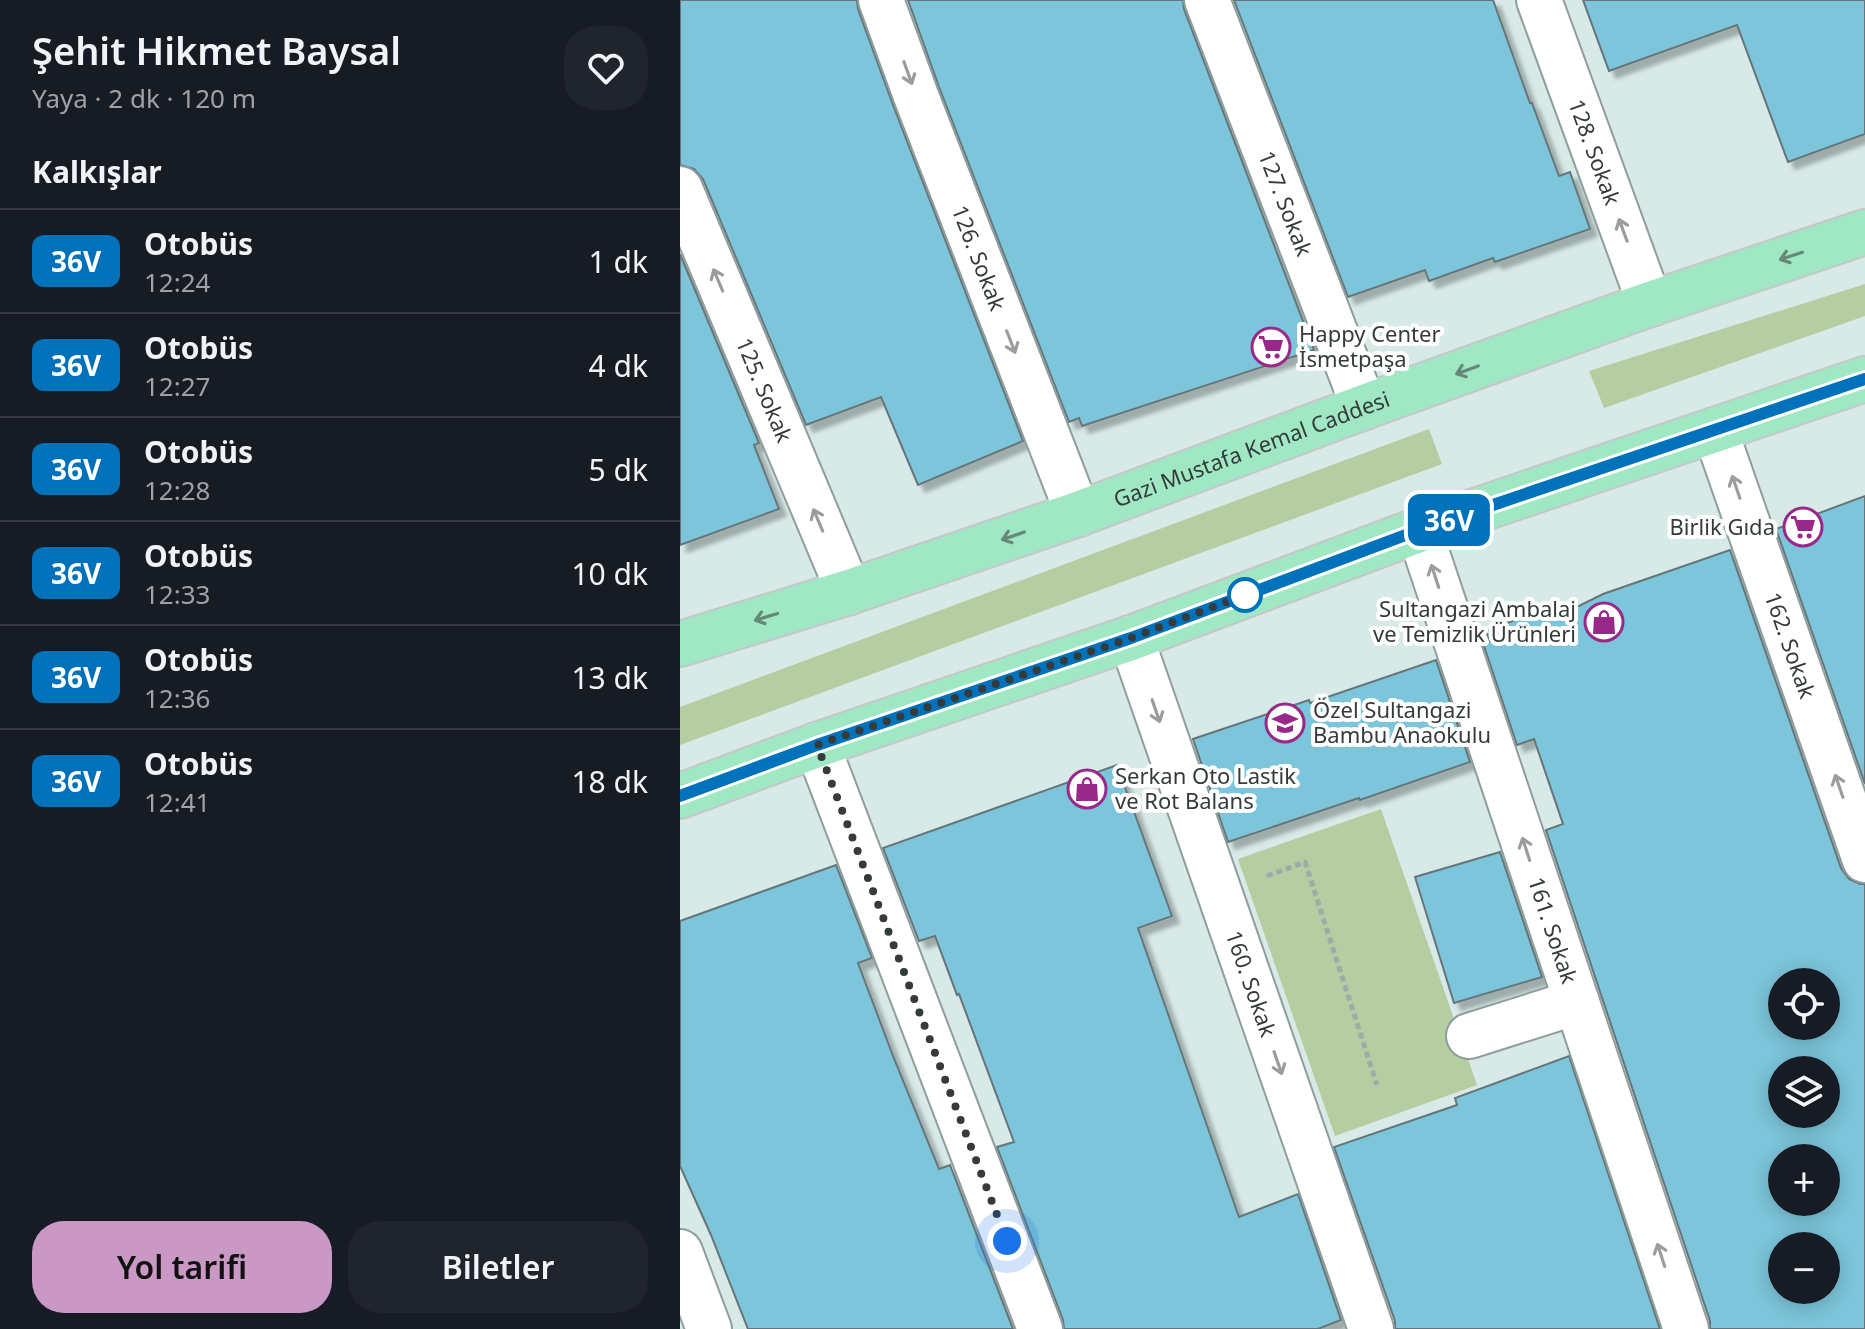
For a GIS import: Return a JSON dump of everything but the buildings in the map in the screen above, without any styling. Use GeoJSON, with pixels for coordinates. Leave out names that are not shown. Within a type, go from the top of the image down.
{"type":"FeatureCollection","features":[{"type":"Feature","properties":{"kind":"main road","name":"Gazi Mustafa Kemal Caddesi"},"geometry":{"type":"LineString","coordinates":[[680,644],[849,592],[1078,514],[1650,304],[1865,232]]}},
{"type":"Feature","properties":{"kind":"main road"},"geometry":{"type":"LineString","coordinates":[[680,796],[817,745],[1131,638],[1419,530],[1865,379]]}},
{"type":"Feature","properties":{"kind":"street","name":"126. Sokak"},"geometry":{"type":"LineString","coordinates":[[881,0],[1078,514]]}},
{"type":"Feature","properties":{"kind":"street","name":"127. Sokak"},"geometry":{"type":"LineString","coordinates":[[1207,0],[1364,407]]}},
{"type":"Feature","properties":{"kind":"street","name":"128. Sokak"},"geometry":{"type":"LineString","coordinates":[[1539,0],[1650,304]]}},
{"type":"Feature","properties":{"kind":"street","name":"125. Sokak"},"geometry":{"type":"LineString","coordinates":[[680,189],[849,592]]}},
{"type":"Feature","properties":{"kind":"street","name":"162. Sokak"},"geometry":{"type":"LineString","coordinates":[[1715,430],[1865,860]]}},
{"type":"Feature","properties":{"kind":"street","name":"161. Sokak"},"geometry":{"type":"LineString","coordinates":[[1419,530],[1686,1329]]}},
{"type":"Feature","properties":{"kind":"street","name":"160. Sokak"},"geometry":{"type":"LineString","coordinates":[[1131,638],[1371,1329]]}},
{"type":"Feature","properties":{"kind":"street"},"geometry":{"type":"LineString","coordinates":[[817,745],[1040,1329]]}},
{"type":"Feature","properties":{"kind":"street"},"geometry":{"type":"LineString","coordinates":[[1469,1036],[1577,1002]]}},
{"type":"Feature","properties":{"kind":"street"},"geometry":{"type":"LineString","coordinates":[[680,1252],[709,1329]]}},
{"type":"Feature","properties":{"kind":"path"},"geometry":{"type":"LineString","coordinates":[[1267,876],[1305,862],[1377,1085]]}},
{"type":"Feature","properties":{"kind":"green space"},"geometry":{"type":"Polygon","coordinates":[[[1865,284],[1865,316],[1604,408],[1589,371],[1865,284]]]}},
{"type":"Feature","properties":{"kind":"green space"},"geometry":{"type":"Polygon","coordinates":[[[1429,429],[1442,464],[680,745],[680,707],[1429,429]]]}},
{"type":"Feature","properties":{"kind":"green space"},"geometry":{"type":"Polygon","coordinates":[[[1381,809],[1477,1085],[1335,1136],[1238,859],[1381,809]]]}},
{"type":"Feature","properties":{"kind":"bus line","name":"36V"},"geometry":{"type":"LineString","coordinates":[[680,796],[817,745],[1131,638],[1419,530],[1865,379]]}},
{"type":"Feature","properties":{"kind":"place","name":"Happy Center İsmetpaşa"},"geometry":{"type":"Point","coordinates":[1271,347]}},
{"type":"Feature","properties":{"kind":"place","name":"Birlik Gıda"},"geometry":{"type":"Point","coordinates":[1803,527]}},
{"type":"Feature","properties":{"kind":"place","name":"Sultangazi Ambalaj ve Temizlik Ürünleri"},"geometry":{"type":"Point","coordinates":[1604,622]}},
{"type":"Feature","properties":{"kind":"place","name":"Özel Sultangazi Bambu Anaokulu"},"geometry":{"type":"Point","coordinates":[1285,723]}},
{"type":"Feature","properties":{"kind":"place","name":"Serkan Oto Lastik ve Rot Balans"},"geometry":{"type":"Point","coordinates":[1087,789]}},
{"type":"Feature","properties":{"kind":"route"},"geometry":{"type":"LineString","coordinates":[[1007,1241],[817,745],[1131,638],[1245,595]]}}]}
